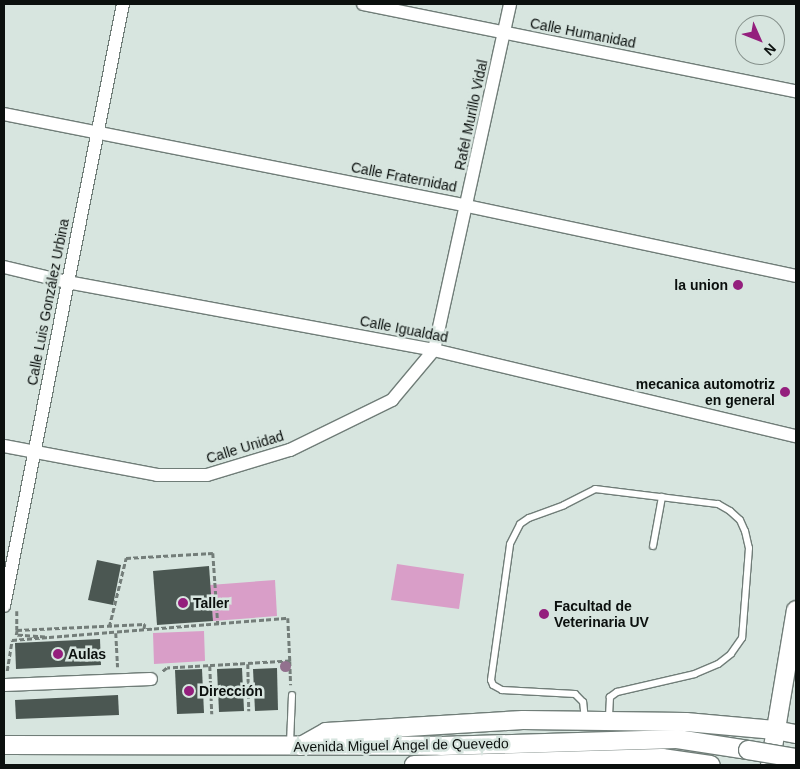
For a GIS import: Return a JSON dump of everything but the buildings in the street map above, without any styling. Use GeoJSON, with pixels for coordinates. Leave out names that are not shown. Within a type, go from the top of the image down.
{"type":"FeatureCollection","features":[{"type":"Feature","properties":{"kind":"main road"},"geometry":{"type":"LineString","coordinates":[[770,765],[796,610]]}},
{"type":"Feature","properties":{"kind":"main road"},"geometry":{"type":"LineString","coordinates":[[294,747],[326,732],[524,720],[686,722],[775,730],[796,734]]}},
{"type":"Feature","properties":{"kind":"main road","name":"Avenida Miguel Ángel de Quevedo"},"geometry":{"type":"LineString","coordinates":[[4,745],[441,746],[677,739],[796,758]]}},
{"type":"Feature","properties":{"kind":"main road","name":"Avenida Miguel Ángel de Quevedo"},"geometry":{"type":"LineString","coordinates":[[414,765],[662,758],[711,765]]}},
{"type":"Feature","properties":{"kind":"street","name":"Calle Luis González Urbina"},"geometry":{"type":"LineString","coordinates":[[4,606],[96,130],[124,4]]}},
{"type":"Feature","properties":{"kind":"street","name":"Calle Humanidad"},"geometry":{"type":"LineString","coordinates":[[363,4],[796,91]]}},
{"type":"Feature","properties":{"kind":"street","name":"Rafel Murillo Vidal"},"geometry":{"type":"LineString","coordinates":[[434,350],[510,4]]}},
{"type":"Feature","properties":{"kind":"street","name":"Calle Fraternidad"},"geometry":{"type":"LineString","coordinates":[[4,114],[96,130],[796,276]]}},
{"type":"Feature","properties":{"kind":"street","name":"Calle Igualdad"},"geometry":{"type":"LineString","coordinates":[[4,267],[67,282],[434,350],[796,436]]}},
{"type":"Feature","properties":{"kind":"street","name":"Calle Unidad"},"geometry":{"type":"LineString","coordinates":[[4,446],[157,475],[207,475],[290,450],[392,400],[434,350]]}},
{"type":"Feature","properties":{"kind":"street"},"geometry":{"type":"LineString","coordinates":[[5,685],[151,679]]}},
{"type":"Feature","properties":{"kind":"lane"},"geometry":{"type":"LineString","coordinates":[[585,721],[583,702],[575,694],[502,690],[493,685],[491,680],[510,544],[520,524],[529,518],[564,505],[587,491],[595,489],[718,504],[730,510],[740,520],[746,531],[749,548],[742,638],[731,654],[718,664],[695,674],[617,692],[610,697],[609,721]]}},
{"type":"Feature","properties":{"kind":"lane"},"geometry":{"type":"LineString","coordinates":[[653,546],[662,498]]}},
{"type":"Feature","properties":{"kind":"lane"},"geometry":{"type":"LineString","coordinates":[[292,695],[294,747]]}},
{"type":"Feature","properties":{"kind":"path"},"geometry":{"type":"LineString","coordinates":[[110,627],[126,558],[213,553],[218,624]]}},
{"type":"Feature","properties":{"kind":"path"},"geometry":{"type":"LineString","coordinates":[[17,604],[16,635],[35,634],[50,638]]}},
{"type":"Feature","properties":{"kind":"path"},"geometry":{"type":"LineString","coordinates":[[5,685],[12,640],[288,618],[292,695]]}},
{"type":"Feature","properties":{"kind":"path"},"geometry":{"type":"LineString","coordinates":[[17,630],[145,624],[144,630]]}},
{"type":"Feature","properties":{"kind":"path"},"geometry":{"type":"LineString","coordinates":[[116,633],[118,681]]}},
{"type":"Feature","properties":{"kind":"path"},"geometry":{"type":"LineString","coordinates":[[151,679],[167,668],[290,662]]}},
{"type":"Feature","properties":{"kind":"path"},"geometry":{"type":"LineString","coordinates":[[248,664],[249,711]]}},
{"type":"Feature","properties":{"kind":"path"},"geometry":{"type":"LineString","coordinates":[[210,666],[212,714]]}},
{"type":"Feature","properties":{"kind":"shaded area"},"geometry":{"type":"Polygon","coordinates":[[[397,564],[464,574],[459,609],[391,600],[397,564]]]}},
{"type":"Feature","properties":{"kind":"shaded area"},"geometry":{"type":"Polygon","coordinates":[[[275,580],[277,616],[213,621],[210,585],[275,580]]]}},
{"type":"Feature","properties":{"kind":"shaded area"},"geometry":{"type":"Polygon","coordinates":[[[204,631],[205,661],[154,664],[153,633],[204,631]]]}},
{"type":"Feature","properties":{"kind":"place","name":"la union"},"geometry":{"type":"Point","coordinates":[738,285]}},
{"type":"Feature","properties":{"kind":"place","name":"mecanica automotriz en general"},"geometry":{"type":"Point","coordinates":[785,392]}},
{"type":"Feature","properties":{"kind":"place","name":"Taller"},"geometry":{"type":"Point","coordinates":[183,603]}},
{"type":"Feature","properties":{"kind":"place","name":"Facultad de Veterinaria UV"},"geometry":{"type":"Point","coordinates":[544,614]}},
{"type":"Feature","properties":{"kind":"place","name":"Aulas"},"geometry":{"type":"Point","coordinates":[58,654]}},
{"type":"Feature","properties":{"kind":"place","name":"Dirección"},"geometry":{"type":"Point","coordinates":[189,691]}}]}
